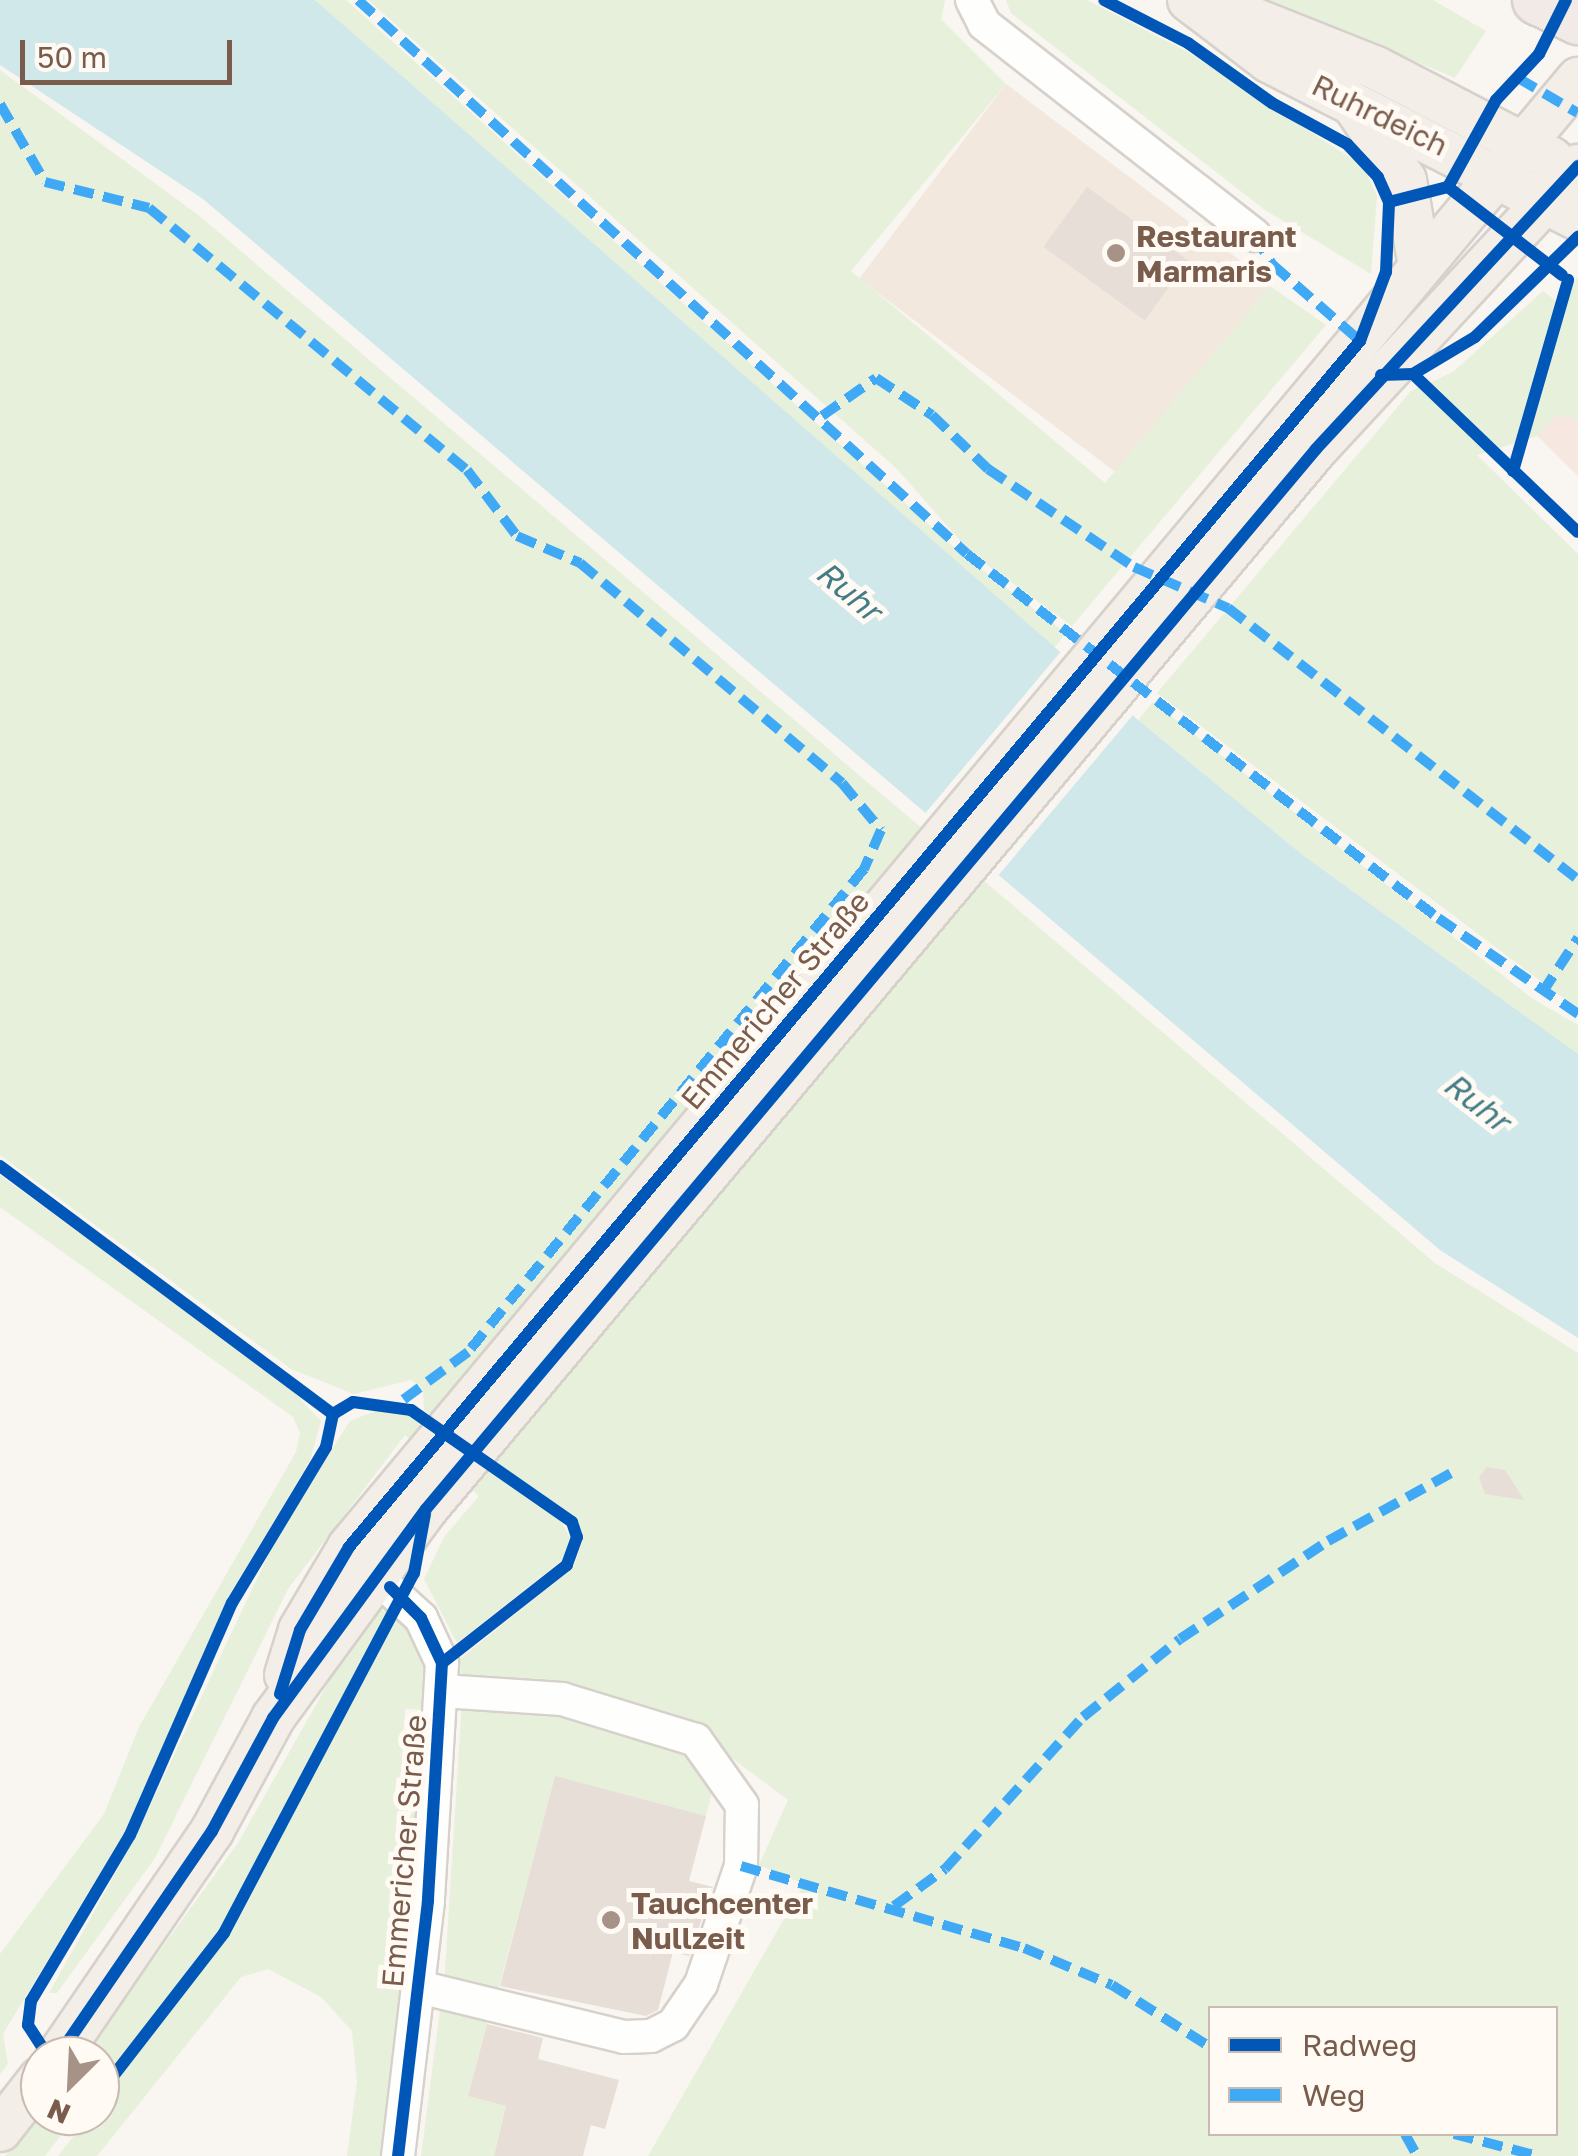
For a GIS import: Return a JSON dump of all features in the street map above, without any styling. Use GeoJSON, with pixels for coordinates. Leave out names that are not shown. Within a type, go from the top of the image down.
{"type":"FeatureCollection","features":[{"type":"Feature","properties":{"kind":"highway"},"geometry":{"type":"LineString","coordinates":[[1538,0],[1578,20]]}},
{"type":"Feature","properties":{"kind":"main road","name":"Ruhrdeich"},"geometry":{"type":"LineString","coordinates":[[1188,0],[1269,61],[1351,103],[1515,161],[1572,187]]}},
{"type":"Feature","properties":{"kind":"main road","name":"Ruhrdeich"},"geometry":{"type":"LineString","coordinates":[[1205,0],[1376,68],[1515,161]]}},
{"type":"Feature","properties":{"kind":"main road","name":"Emmericher Straße"},"geometry":{"type":"LineString","coordinates":[[72,2036],[212,1830],[272,1718],[374,1575],[442,1465],[1302,437],[1420,268],[1515,161],[1578,79]]}},
{"type":"Feature","properties":{"kind":"main road"},"geometry":{"type":"LineString","coordinates":[[1351,103],[1406,180],[1420,268]]}},
{"type":"Feature","properties":{"kind":"main road","name":"Emmericher Straße"},"geometry":{"type":"LineString","coordinates":[[1302,437],[1572,187]]}},
{"type":"Feature","properties":{"kind":"main road","name":"Emmericher Straße"},"geometry":{"type":"LineString","coordinates":[[272,1718],[300,1630],[349,1548],[442,1465]]}},
{"type":"Feature","properties":{"kind":"main road"},"geometry":{"type":"LineString","coordinates":[[0,2130],[20,2104]]}},
{"type":"Feature","properties":{"kind":"street"},"geometry":{"type":"LineString","coordinates":[[972,0],[984,24],[1254,235]]}},
{"type":"Feature","properties":{"kind":"street","name":"Emmericher Straße"},"geometry":{"type":"LineString","coordinates":[[374,1575],[421,1618],[442,1662],[419,1986],[398,2156]]}},
{"type":"Feature","properties":{"kind":"street"},"geometry":{"type":"LineString","coordinates":[[419,1986],[624,2037],[651,2036],[673,2025],[701,1984],[741,1866],[742,1805],[696,1740],[562,1700],[442,1691]]}},
{"type":"Feature","properties":{"kind":"shaded area"},"geometry":{"type":"Polygon","coordinates":[[[1006,84],[1271,284],[1124,479],[859,279],[1006,84]]]}},
{"type":"Feature","properties":{"kind":"shaded area"},"geometry":{"type":"Polygon","coordinates":[[[1558,414],[1578,420],[1578,476],[1537,436],[1558,414]]]}},
{"type":"Feature","properties":{"kind":"green space"},"geometry":{"type":"Polygon","coordinates":[[[315,0],[346,0],[964,556],[1066,633],[1054,648],[315,0]]]}},
{"type":"Feature","properties":{"kind":"green space"},"geometry":{"type":"Polygon","coordinates":[[[368,0],[945,0],[941,19],[1006,84],[851,271],[1105,483],[1270,286],[1326,325],[1072,626],[972,554],[897,469],[368,0]]]}},
{"type":"Feature","properties":{"kind":"green space"},"geometry":{"type":"Polygon","coordinates":[[[1006,0],[1087,0],[1186,51],[1363,166],[1377,196],[1371,274],[1265,210],[1011,13],[1006,0]]]}},
{"type":"Feature","properties":{"kind":"green space"},"geometry":{"type":"Polygon","coordinates":[[[1268,0],[1433,0],[1486,31],[1455,78],[1268,0]]]}},
{"type":"Feature","properties":{"kind":"green space"},"geometry":{"type":"Polygon","coordinates":[[[0,70],[197,214],[1435,1263],[1578,1353],[1578,2156],[648,2156],[804,1884],[759,1865],[788,1800],[721,1750],[461,1685],[460,1659],[573,1568],[584,1537],[578,1521],[424,1410],[423,1389],[411,1380],[354,1394],[291,1369],[0,1155],[0,70]]]}},
{"type":"Feature","properties":{"kind":"green space"},"geometry":{"type":"Polygon","coordinates":[[[1578,277],[1578,420],[1558,414],[1537,436],[1477,455],[1578,554],[1578,1009],[1157,693],[1411,391],[1453,372],[1543,291],[1558,303],[1578,277]]]}},
{"type":"Feature","properties":{"kind":"green space"},"geometry":{"type":"Polygon","coordinates":[[[1153,702],[1533,999],[1578,1025],[1578,1054],[1304,856],[1138,720],[1153,702]]]}},
{"type":"Feature","properties":{"kind":"green space"},"geometry":{"type":"Polygon","coordinates":[[[0,1175],[285,1383],[321,1421],[310,1460],[227,1599],[124,1833],[3,2034],[8,2064],[0,2074],[0,1954],[104,1814],[139,1727],[296,1452],[300,1433],[293,1417],[0,1207],[0,1175]]]}},
{"type":"Feature","properties":{"kind":"green space"},"geometry":{"type":"Polygon","coordinates":[[[380,1409],[406,1414],[557,1514],[570,1538],[562,1560],[457,1643],[424,1579],[444,1537],[479,1496],[405,1435],[288,1589],[155,1858],[57,1993],[49,1993],[135,1838],[278,1534],[350,1421],[380,1409]]]}},
{"type":"Feature","properties":{"kind":"green space"},"geometry":{"type":"Polygon","coordinates":[[[391,1607],[224,1924],[120,2058],[120,2036],[98,2036],[238,1843],[366,1616],[391,1607]]]}},
{"type":"Feature","properties":{"kind":"green space"},"geometry":{"type":"Polygon","coordinates":[[[399,1610],[426,1659],[428,1710],[405,1709],[402,1754],[425,1757],[387,2156],[347,2156],[357,2081],[352,2031],[321,1997],[268,1969],[241,1977],[120,2127],[120,2076],[233,1930],[399,1610]]]}},
{"type":"Feature","properties":{"kind":"green space"},"geometry":{"type":"Polygon","coordinates":[[[462,1701],[561,1708],[688,1751],[713,1788],[706,1816],[555,1777],[496,1998],[444,1986],[462,1701]]]}},
{"type":"Feature","properties":{"kind":"green space"},"geometry":{"type":"Polygon","coordinates":[[[441,2002],[488,2019],[468,2096],[506,2106],[494,2156],[421,2156],[441,2002]]]}},
{"type":"Feature","properties":{"kind":"green space"},"geometry":{"type":"Polygon","coordinates":[[[21,2136],[60,2136],[45,2156],[5,2156],[21,2136]]]}},
{"type":"Feature","properties":{"kind":"green space"},"geometry":{"type":"Polygon","coordinates":[[[74,2136],[113,2136],[97,2156],[58,2156],[74,2136]]]}},
{"type":"Feature","properties":{"kind":"water","name":"Ruhr"},"geometry":{"type":"Polygon","coordinates":[[[0,0],[315,0],[1138,720],[1304,856],[1578,1054],[1578,1338],[1440,1250],[203,199],[0,65],[0,0]]]}},
{"type":"Feature","properties":{"kind":"pier"},"geometry":{"type":"Polygon","coordinates":[[[1063,649],[1137,711],[998,875],[925,814],[1063,649]]]}},
{"type":"Feature","properties":{"kind":"building","name":"Restaurant Marmaris"},"geometry":{"type":"Polygon","coordinates":[[[1087,187],[1188,260],[1145,320],[1044,247],[1087,187]]]}},
{"type":"Feature","properties":{"kind":"building"},"geometry":{"type":"Polygon","coordinates":[[[1487,1467],[1505,1470],[1524,1500],[1485,1494],[1479,1477],[1487,1467]]]}},
{"type":"Feature","properties":{"kind":"building","name":"Tauchcenter Nullzeit"},"geometry":{"type":"Polygon","coordinates":[[[555,1776],[706,1816],[689,1881],[713,1887],[689,1956],[673,1952],[658,2010],[646,2016],[500,1986],[555,1776]]]}},
{"type":"Feature","properties":{"kind":"building"},"geometry":{"type":"Polygon","coordinates":[[[487,2024],[543,2038],[538,2059],[619,2080],[605,2129],[591,2125],[583,2156],[494,2156],[506,2106],[468,2096],[487,2024]]]}},
{"type":"Feature","properties":{"kind":"marked path"},"geometry":{"type":"LineString","coordinates":[[358,0],[967,554],[1438,918],[1578,1014]]}},
{"type":"Feature","properties":{"kind":"marked path"},"geometry":{"type":"LineString","coordinates":[[1518,78],[1578,113]]}},
{"type":"Feature","properties":{"kind":"marked path"},"geometry":{"type":"LineString","coordinates":[[0,104],[45,182],[149,208],[467,470],[517,536],[580,563],[842,783],[881,830],[864,869],[468,1352],[396,1405]]}},
{"type":"Feature","properties":{"kind":"marked path"},"geometry":{"type":"LineString","coordinates":[[1254,235],[1273,265],[1360,341],[1363,332]]}},
{"type":"Feature","properties":{"kind":"marked path"},"geometry":{"type":"LineString","coordinates":[[822,416],[876,378],[932,415],[988,469],[1134,567],[1228,608],[1578,879]]}},
{"type":"Feature","properties":{"kind":"marked path"},"geometry":{"type":"LineString","coordinates":[[1542,993],[1578,938]]}},
{"type":"Feature","properties":{"kind":"marked path"},"geometry":{"type":"LineString","coordinates":[[894,1906],[945,1869],[1083,1717],[1180,1639],[1328,1541],[1453,1472]]}},
{"type":"Feature","properties":{"kind":"marked path"},"geometry":{"type":"LineString","coordinates":[[741,1866],[1024,1948],[1112,1985],[1208,2046]]}},
{"type":"Feature","properties":{"kind":"marked path"},"geometry":{"type":"LineString","coordinates":[[1406,2136],[1417,2156]]}},
{"type":"Feature","properties":{"kind":"marked path"},"geometry":{"type":"LineString","coordinates":[[1462,2136],[1538,2156]]}},
{"type":"Feature","properties":{"kind":"cycle path"},"geometry":{"type":"LineString","coordinates":[[280,1694],[300,1630],[349,1547],[1360,341],[1386,272],[1389,202],[1378,177],[1347,144],[1272,103],[1188,43],[1104,0]]}},
{"type":"Feature","properties":{"kind":"cycle path"},"geometry":{"type":"LineString","coordinates":[[1389,202],[1448,187],[1496,100],[1539,54],[1566,0]]}},
{"type":"Feature","properties":{"kind":"cycle path"},"geometry":{"type":"LineString","coordinates":[[72,2036],[212,1831],[273,1718],[426,1509],[1316,449],[1578,166]]}},
{"type":"Feature","properties":{"kind":"cycle path"},"geometry":{"type":"LineString","coordinates":[[1448,187],[1562,275]]}},
{"type":"Feature","properties":{"kind":"cycle path"},"geometry":{"type":"LineString","coordinates":[[1381,375],[1413,374],[1475,337],[1578,237]]}},
{"type":"Feature","properties":{"kind":"cycle path"},"geometry":{"type":"LineString","coordinates":[[1513,471],[1568,280]]}},
{"type":"Feature","properties":{"kind":"cycle path"},"geometry":{"type":"LineString","coordinates":[[1413,374],[1578,532]]}},
{"type":"Feature","properties":{"kind":"cycle path"},"geometry":{"type":"LineString","coordinates":[[0,1166],[333,1414]]}},
{"type":"Feature","properties":{"kind":"cycle path"},"geometry":{"type":"LineString","coordinates":[[333,1414],[353,1402],[411,1410],[572,1522],[577,1537],[567,1565],[442,1663]]}},
{"type":"Feature","properties":{"kind":"cycle path"},"geometry":{"type":"LineString","coordinates":[[35,2036],[28,2025],[31,2001],[130,1835],[232,1603],[326,1447],[333,1414]]}},
{"type":"Feature","properties":{"kind":"cycle path"},"geometry":{"type":"LineString","coordinates":[[120,2067],[224,1933],[414,1573],[425,1514]]}},
{"type":"Feature","properties":{"kind":"cycle path"},"geometry":{"type":"LineString","coordinates":[[390,1587],[421,1618],[442,1663],[428,1901],[398,2156]]}},
{"type":"Feature","properties":{"kind":"place","name":"Restaurant Marmaris"},"geometry":{"type":"Point","coordinates":[1116,253]}},
{"type":"Feature","properties":{"kind":"place","name":"Tauchcenter Nullzeit"},"geometry":{"type":"Point","coordinates":[611,1920]}}]}
